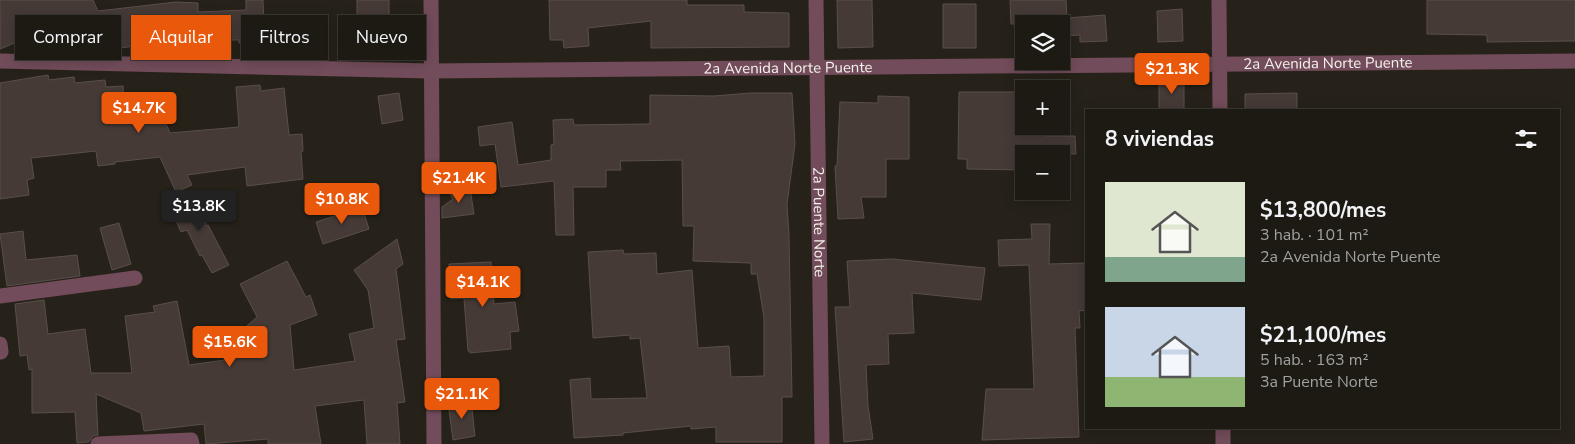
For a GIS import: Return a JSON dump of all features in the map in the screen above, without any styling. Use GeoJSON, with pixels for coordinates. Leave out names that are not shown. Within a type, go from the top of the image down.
{"type":"FeatureCollection","features":[{"type":"Feature","properties":{"kind":"street"},"geometry":{"type":"LineString","coordinates":[[431,0],[434,444]]}},
{"type":"Feature","properties":{"kind":"street","name":"2a Puente Norte"},"geometry":{"type":"LineString","coordinates":[[816,0],[822,444]]}},
{"type":"Feature","properties":{"kind":"street"},"geometry":{"type":"LineString","coordinates":[[1219,0],[1220,109]]}},
{"type":"Feature","properties":{"kind":"street","name":"2a Avenida Norte Puente"},"geometry":{"type":"LineString","coordinates":[[0,61],[431,70],[1575,61]]}},
{"type":"Feature","properties":{"kind":"street"},"geometry":{"type":"LineString","coordinates":[[0,296],[135,278]]}},
{"type":"Feature","properties":{"kind":"street"},"geometry":{"type":"LineString","coordinates":[[1222,429],[1223,444]]}},
{"type":"Feature","properties":{"kind":"street"},"geometry":{"type":"LineString","coordinates":[[98,444],[191,440],[192,444]]}},
{"type":"Feature","properties":{"kind":"building"},"geometry":{"type":"Polygon","coordinates":[[[0,0],[93,0],[98,11],[176,2],[198,3],[198,12],[246,10],[246,0],[263,0],[264,15],[241,15],[241,43],[239,43],[239,40],[231,40],[231,15],[131,15],[131,47],[121,48],[121,15],[15,15],[15,43],[0,49],[0,0]]]}},
{"type":"Feature","properties":{"kind":"building"},"geometry":{"type":"Polygon","coordinates":[[[357,0],[389,0],[389,15],[357,15],[357,0]]]}},
{"type":"Feature","properties":{"kind":"building"},"geometry":{"type":"Polygon","coordinates":[[[549,0],[687,0],[687,5],[744,5],[744,12],[789,13],[789,47],[651,48],[651,21],[588,28],[589,46],[564,48],[563,40],[550,40],[549,0]]]}},
{"type":"Feature","properties":{"kind":"building"},"geometry":{"type":"Polygon","coordinates":[[[837,0],[872,0],[873,47],[838,48],[837,0]]]}},
{"type":"Feature","properties":{"kind":"building"},"geometry":{"type":"Polygon","coordinates":[[[1010,0],[1066,0],[1067,15],[1015,15],[1015,24],[1011,24],[1010,0]]]}},
{"type":"Feature","properties":{"kind":"building"},"geometry":{"type":"Polygon","coordinates":[[[1427,0],[1575,0],[1575,41],[1487,42],[1487,35],[1427,34],[1427,0]]]}},
{"type":"Feature","properties":{"kind":"building"},"geometry":{"type":"Polygon","coordinates":[[[943,4],[976,4],[976,48],[943,48],[943,4]]]}},
{"type":"Feature","properties":{"kind":"building"},"geometry":{"type":"Polygon","coordinates":[[[1182,9],[1183,41],[1158,42],[1157,11],[1182,9]]]}},
{"type":"Feature","properties":{"kind":"building"},"geometry":{"type":"Polygon","coordinates":[[[1105,15],[1107,41],[1080,42],[1080,35],[1070,36],[1070,18],[1105,15]]]}},
{"type":"Feature","properties":{"kind":"building"},"geometry":{"type":"Polygon","coordinates":[[[48,75],[49,80],[74,77],[75,83],[105,80],[106,87],[123,86],[125,116],[157,103],[170,133],[239,127],[236,87],[260,85],[261,91],[284,88],[289,135],[302,134],[303,179],[247,186],[245,167],[187,175],[192,185],[176,192],[160,157],[115,162],[115,164],[98,166],[96,151],[31,158],[34,178],[27,180],[29,195],[0,199],[0,83],[48,75]]]}},
{"type":"Feature","properties":{"kind":"building"},"geometry":{"type":"Polygon","coordinates":[[[1184,80],[1184,109],[1159,109],[1159,81],[1184,80]]]}},
{"type":"Feature","properties":{"kind":"building"},"geometry":{"type":"Polygon","coordinates":[[[959,92],[1015,92],[1015,135],[1075,136],[1076,154],[1070,154],[1070,145],[1015,145],[1015,170],[967,169],[967,159],[958,159],[959,92]]]}},
{"type":"Feature","properties":{"kind":"building"},"geometry":{"type":"Polygon","coordinates":[[[399,93],[403,120],[382,124],[378,96],[399,93]]]}},
{"type":"Feature","properties":{"kind":"building"},"geometry":{"type":"Polygon","coordinates":[[[751,93],[792,93],[795,144],[787,204],[792,397],[782,397],[782,442],[716,442],[716,427],[691,429],[691,426],[623,433],[623,435],[574,438],[570,380],[590,378],[591,399],[647,398],[640,338],[630,339],[630,335],[593,338],[588,252],[623,250],[624,254],[656,253],[657,274],[692,270],[698,348],[729,346],[731,377],[764,376],[764,318],[757,274],[751,274],[751,263],[693,261],[694,226],[683,226],[682,160],[620,161],[621,170],[606,170],[606,187],[573,187],[574,235],[556,235],[554,181],[501,187],[495,144],[480,146],[478,127],[512,122],[518,165],[551,160],[551,145],[554,144],[553,120],[573,119],[574,125],[650,124],[650,95],[714,96],[751,93]]]}},
{"type":"Feature","properties":{"kind":"building"},"geometry":{"type":"Polygon","coordinates":[[[1297,93],[1297,109],[1245,109],[1245,94],[1297,93]]]}},
{"type":"Feature","properties":{"kind":"building"},"geometry":{"type":"Polygon","coordinates":[[[878,96],[909,97],[909,159],[886,159],[886,197],[861,197],[864,218],[838,219],[835,166],[837,166],[840,102],[878,103],[878,96]]]}},
{"type":"Feature","properties":{"kind":"building"},"geometry":{"type":"Polygon","coordinates":[[[470,188],[474,214],[442,218],[442,207],[453,199],[448,191],[470,188]]]}},
{"type":"Feature","properties":{"kind":"building"},"geometry":{"type":"Polygon","coordinates":[[[193,194],[207,226],[229,265],[212,273],[202,255],[200,256],[187,230],[181,232],[169,204],[193,194]]]}},
{"type":"Feature","properties":{"kind":"building"},"geometry":{"type":"Polygon","coordinates":[[[362,207],[369,229],[323,244],[316,222],[362,207]]]}},
{"type":"Feature","properties":{"kind":"building"},"geometry":{"type":"Polygon","coordinates":[[[119,223],[131,264],[112,270],[100,228],[119,223]]]}},
{"type":"Feature","properties":{"kind":"building"},"geometry":{"type":"Polygon","coordinates":[[[1031,224],[1050,224],[1049,264],[1085,263],[1085,310],[1079,311],[1080,328],[1075,328],[1079,437],[982,440],[986,389],[1034,389],[1029,265],[999,266],[998,240],[1032,239],[1031,224]]]}},
{"type":"Feature","properties":{"kind":"building"},"geometry":{"type":"Polygon","coordinates":[[[23,231],[26,260],[77,255],[80,276],[7,286],[0,234],[23,231]]]}},
{"type":"Feature","properties":{"kind":"building"},"geometry":{"type":"Polygon","coordinates":[[[397,239],[403,264],[396,269],[405,339],[396,340],[405,402],[397,403],[400,444],[367,444],[364,400],[315,406],[321,444],[268,444],[268,439],[206,444],[204,424],[144,431],[141,413],[96,394],[98,435],[93,436],[89,442],[77,443],[75,412],[32,413],[32,369],[29,370],[27,355],[20,356],[15,304],[44,300],[48,334],[85,329],[91,373],[132,373],[125,316],[155,312],[153,306],[177,301],[189,365],[225,360],[224,353],[253,348],[240,332],[257,317],[240,284],[287,261],[306,297],[310,295],[317,315],[290,325],[294,370],[355,361],[349,334],[374,328],[368,290],[354,270],[397,239]]]}},
{"type":"Feature","properties":{"kind":"building"},"geometry":{"type":"Polygon","coordinates":[[[892,259],[985,268],[981,300],[912,293],[914,333],[888,334],[889,364],[866,365],[868,406],[873,439],[844,442],[835,307],[850,307],[847,261],[892,259]]]}},
{"type":"Feature","properties":{"kind":"building"},"geometry":{"type":"Polygon","coordinates":[[[491,262],[494,304],[515,302],[519,331],[510,332],[511,349],[470,353],[468,351],[464,298],[451,299],[449,264],[491,262]]]}},
{"type":"Feature","properties":{"kind":"building"},"geometry":{"type":"Polygon","coordinates":[[[471,400],[475,436],[453,440],[448,403],[471,400]]]}}]}
